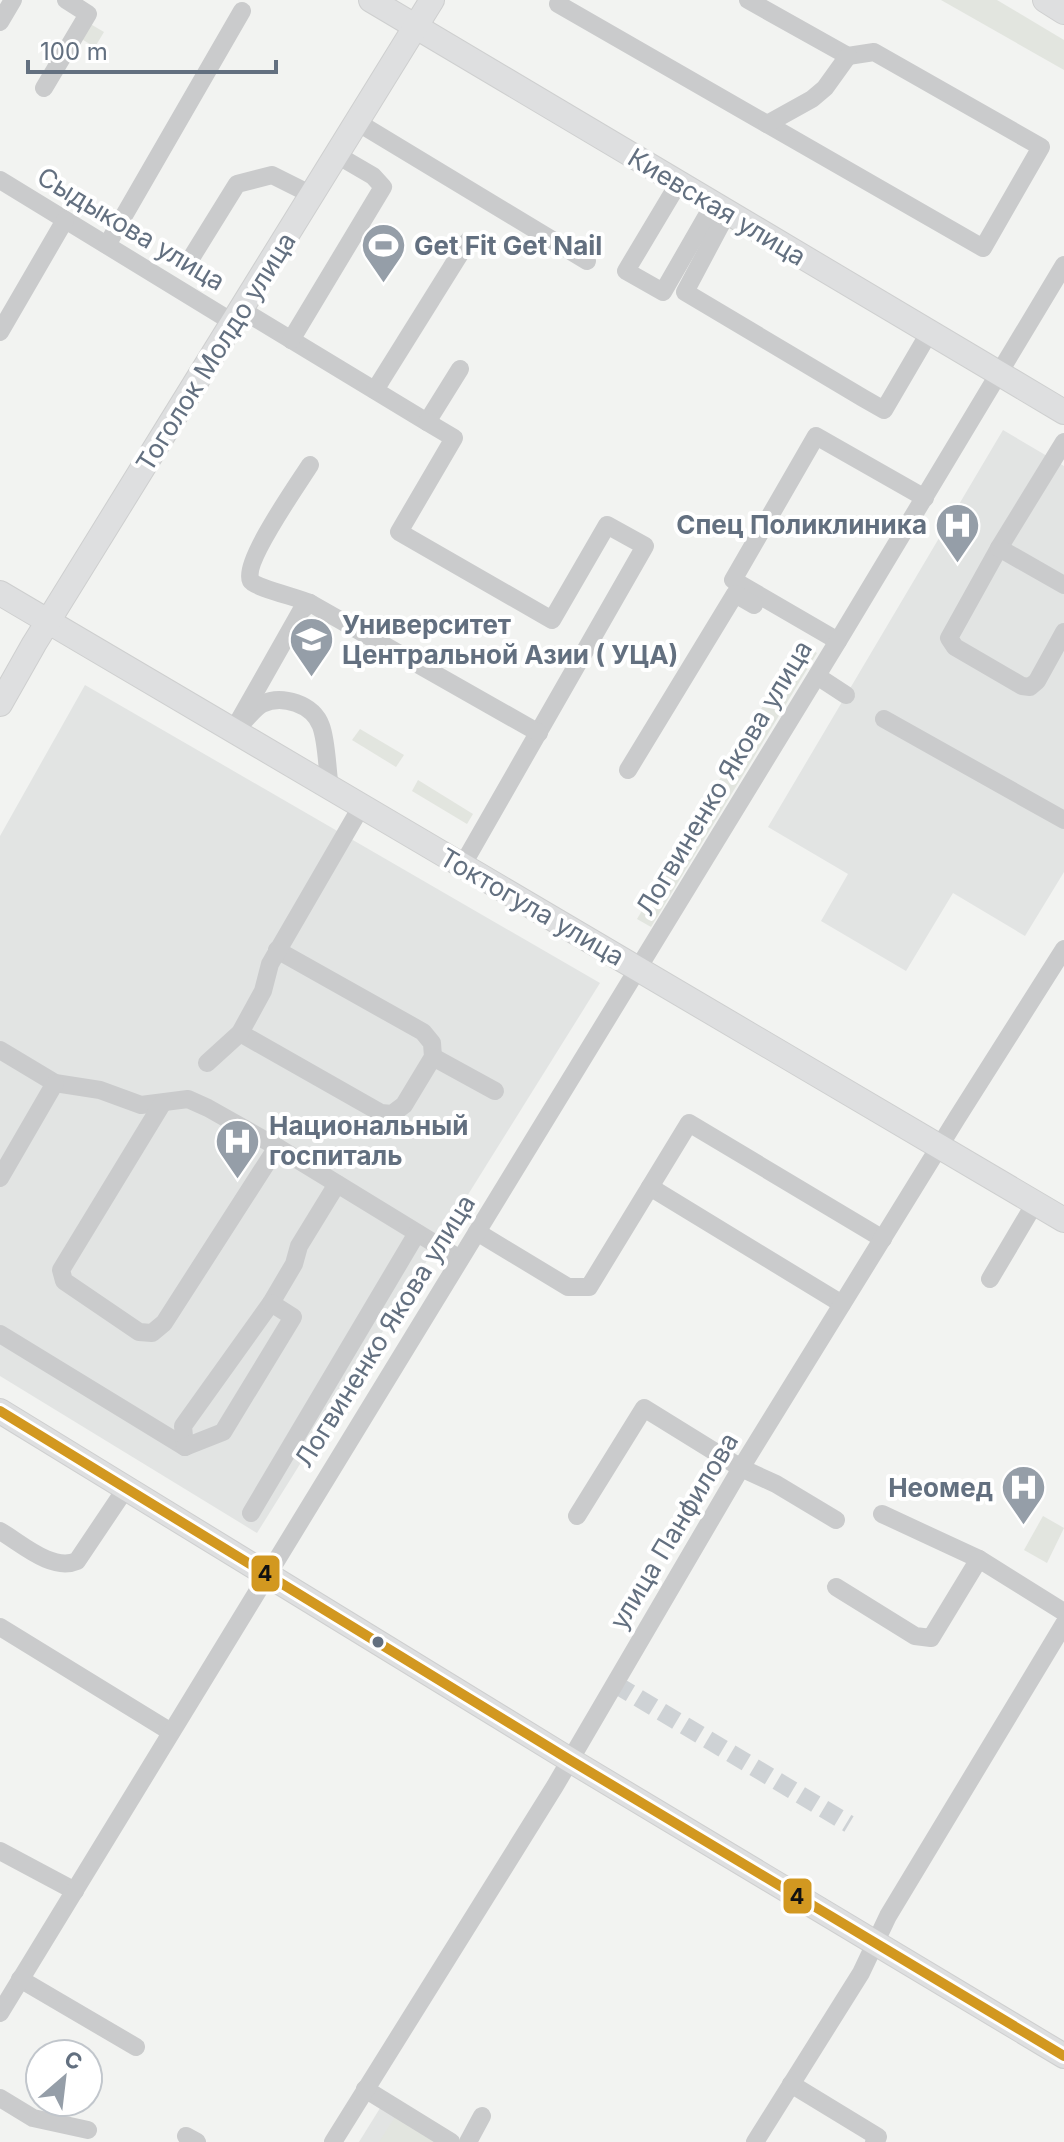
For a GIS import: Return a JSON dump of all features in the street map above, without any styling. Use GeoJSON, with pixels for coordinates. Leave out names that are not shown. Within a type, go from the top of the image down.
{"type":"FeatureCollection","features":[{"type":"Feature","properties":{"kind":"main road","name":"Киевская улица"},"geometry":{"type":"LineString","coordinates":[[371,0],[1064,412]]}},
{"type":"Feature","properties":{"kind":"main road","name":"Тоголок Молдо улица"},"geometry":{"type":"LineString","coordinates":[[0,704],[432,0]]}},
{"type":"Feature","properties":{"kind":"main road"},"geometry":{"type":"LineString","coordinates":[[1045,0],[1064,12]]}},
{"type":"Feature","properties":{"kind":"main road","name":"Токтогула улица"},"geometry":{"type":"LineString","coordinates":[[0,593],[1064,1220]]}},
{"type":"Feature","properties":{"kind":"main road"},"geometry":{"type":"LineString","coordinates":[[0,1411],[570,1760],[1064,2056]]}},
{"type":"Feature","properties":{"kind":"street"},"geometry":{"type":"LineString","coordinates":[[0,22],[13,0]]}},
{"type":"Feature","properties":{"kind":"street"},"geometry":{"type":"LineString","coordinates":[[44,88],[88,14],[66,0]]}},
{"type":"Feature","properties":{"kind":"street"},"geometry":{"type":"LineString","coordinates":[[560,0],[558,4],[983,248],[1041,147],[874,52],[848,56],[748,0]]}},
{"type":"Feature","properties":{"kind":"street"},"geometry":{"type":"LineString","coordinates":[[107,245],[242,11]]}},
{"type":"Feature","properties":{"kind":"street"},"geometry":{"type":"LineString","coordinates":[[767,124],[818,93],[848,56]]}},
{"type":"Feature","properties":{"kind":"street"},"geometry":{"type":"LineString","coordinates":[[357,122],[587,261]]}},
{"type":"Feature","properties":{"kind":"street"},"geometry":{"type":"LineString","coordinates":[[291,340],[383,187],[373,176],[337,155]]}},
{"type":"Feature","properties":{"kind":"street"},"geometry":{"type":"LineString","coordinates":[[193,255],[237,184],[272,175],[312,195]]}},
{"type":"Feature","properties":{"kind":"street","name":"Сыдыкова улица"},"geometry":{"type":"LineString","coordinates":[[0,180],[107,245],[238,316],[291,340],[454,438],[399,532],[552,620],[607,525],[645,546],[539,733]]}},
{"type":"Feature","properties":{"kind":"street"},"geometry":{"type":"LineString","coordinates":[[678,184],[626,271],[663,292],[720,209]]}},
{"type":"Feature","properties":{"kind":"street"},"geometry":{"type":"LineString","coordinates":[[720,209],[685,292],[849,390],[884,410],[929,333]]}},
{"type":"Feature","properties":{"kind":"street"},"geometry":{"type":"LineString","coordinates":[[0,332],[65,220]]}},
{"type":"Feature","properties":{"kind":"street"},"geometry":{"type":"LineString","coordinates":[[375,390],[468,241]]}},
{"type":"Feature","properties":{"kind":"street","name":"Логвиненко Якова улица"},"geometry":{"type":"LineString","coordinates":[[0,2013],[835,647],[1064,265]]}},
{"type":"Feature","properties":{"kind":"street"},"geometry":{"type":"LineString","coordinates":[[427,422],[460,369]]}},
{"type":"Feature","properties":{"kind":"street"},"geometry":{"type":"LineString","coordinates":[[835,647],[733,580],[816,436],[925,498]]}},
{"type":"Feature","properties":{"kind":"street"},"geometry":{"type":"LineString","coordinates":[[1064,442],[999,548],[949,638],[955,647],[968,655],[1022,686],[1030,687],[1037,681],[1064,632]]}},
{"type":"Feature","properties":{"kind":"street"},"geometry":{"type":"LineString","coordinates":[[310,465],[258,549],[250,570],[255,585],[310,603],[539,733],[462,866]]}},
{"type":"Feature","properties":{"kind":"street"},"geometry":{"type":"LineString","coordinates":[[999,548],[1064,585]]}},
{"type":"Feature","properties":{"kind":"street"},"geometry":{"type":"LineString","coordinates":[[628,770],[735,594],[835,647]]}},
{"type":"Feature","properties":{"kind":"street"},"geometry":{"type":"LineString","coordinates":[[233,731],[301,611],[310,603]]}},
{"type":"Feature","properties":{"kind":"street"},"geometry":{"type":"LineString","coordinates":[[817,676],[846,695]]}},
{"type":"Feature","properties":{"kind":"street"},"geometry":{"type":"LineString","coordinates":[[233,731],[261,704],[292,701],[312,712],[321,726],[330,788]]}},
{"type":"Feature","properties":{"kind":"street"},"geometry":{"type":"LineString","coordinates":[[884,719],[1064,820]]}},
{"type":"Feature","properties":{"kind":"street"},"geometry":{"type":"LineString","coordinates":[[207,1063],[240,1033],[263,991],[265,975],[277,950],[361,807]]}},
{"type":"Feature","properties":{"kind":"street","name":"улица Панфилова"},"geometry":{"type":"LineString","coordinates":[[333,2142],[570,1760],[741,1468],[1064,949]]}},
{"type":"Feature","properties":{"kind":"street"},"geometry":{"type":"LineString","coordinates":[[240,1033],[381,1113],[392,1114],[404,1105],[433,1057],[432,1043],[423,1032],[277,950]]}},
{"type":"Feature","properties":{"kind":"street"},"geometry":{"type":"LineString","coordinates":[[0,1050],[55,1083],[100,1090],[141,1105],[188,1099],[277,1147],[460,1259]]}},
{"type":"Feature","properties":{"kind":"street"},"geometry":{"type":"LineString","coordinates":[[433,1057],[495,1091]]}},
{"type":"Feature","properties":{"kind":"street"},"geometry":{"type":"LineString","coordinates":[[0,1178],[55,1083]]}},
{"type":"Feature","properties":{"kind":"street"},"geometry":{"type":"LineString","coordinates":[[162,1104],[61,1270],[64,1281],[139,1332],[152,1333],[164,1323],[277,1147]]}},
{"type":"Feature","properties":{"kind":"street"},"geometry":{"type":"LineString","coordinates":[[477,1232],[568,1287],[589,1287],[689,1123],[883,1239]]}},
{"type":"Feature","properties":{"kind":"street"},"geometry":{"type":"LineString","coordinates":[[185,1447],[183,1426],[271,1303],[294,1264],[299,1246],[337,1184]]}},
{"type":"Feature","properties":{"kind":"street"},"geometry":{"type":"LineString","coordinates":[[650,1187],[842,1304]]}},
{"type":"Feature","properties":{"kind":"street"},"geometry":{"type":"LineString","coordinates":[[990,1279],[1035,1203]]}},
{"type":"Feature","properties":{"kind":"street"},"geometry":{"type":"LineString","coordinates":[[251,1513],[417,1233]]}},
{"type":"Feature","properties":{"kind":"street"},"geometry":{"type":"LineString","coordinates":[[185,1447],[223,1432],[254,1383],[293,1317],[271,1303]]}},
{"type":"Feature","properties":{"kind":"street"},"geometry":{"type":"LineString","coordinates":[[0,1334],[185,1447]]}},
{"type":"Feature","properties":{"kind":"street"},"geometry":{"type":"LineString","coordinates":[[577,1516],[644,1408],[741,1468],[776,1484],[836,1520]]}},
{"type":"Feature","properties":{"kind":"street"},"geometry":{"type":"LineString","coordinates":[[0,1531],[55,1563],[68,1565],[77,1561],[126,1488]]}},
{"type":"Feature","properties":{"kind":"street"},"geometry":{"type":"LineString","coordinates":[[882,1514],[979,1559],[1064,1612]]}},
{"type":"Feature","properties":{"kind":"street"},"geometry":{"type":"LineString","coordinates":[[836,1587],[915,1636],[931,1638],[979,1559]]}},
{"type":"Feature","properties":{"kind":"street"},"geometry":{"type":"LineString","coordinates":[[755,2142],[861,1973],[874,1942],[1064,1624]]}},
{"type":"Feature","properties":{"kind":"street"},"geometry":{"type":"LineString","coordinates":[[0,1627],[171,1732]]}},
{"type":"Feature","properties":{"kind":"street"},"geometry":{"type":"LineString","coordinates":[[0,1851],[75,1891]]}},
{"type":"Feature","properties":{"kind":"street"},"geometry":{"type":"LineString","coordinates":[[20,1979],[136,2047]]}},
{"type":"Feature","properties":{"kind":"street"},"geometry":{"type":"LineString","coordinates":[[791,2084],[878,2137],[874,2142]]}},
{"type":"Feature","properties":{"kind":"street"},"geometry":{"type":"LineString","coordinates":[[365,2089],[451,2142]]}},
{"type":"Feature","properties":{"kind":"street"},"geometry":{"type":"LineString","coordinates":[[0,2098],[33,2118],[88,2130]]}},
{"type":"Feature","properties":{"kind":"street"},"geometry":{"type":"LineString","coordinates":[[468,2142],[482,2116]]}},
{"type":"Feature","properties":{"kind":"shaded area"},"geometry":{"type":"Polygon","coordinates":[[[941,0],[997,0],[1064,40],[1064,70],[941,0]]]}},
{"type":"Feature","properties":{"kind":"shaded area"},"geometry":{"type":"Polygon","coordinates":[[[87,22],[104,32],[95,47],[78,37],[87,22]]]}},
{"type":"Feature","properties":{"kind":"shaded area"},"geometry":{"type":"Polygon","coordinates":[[[1003,430],[1064,466],[1064,872],[1025,936],[953,893],[906,971],[821,921],[848,874],[768,827],[1003,430]]]}},
{"type":"Feature","properties":{"kind":"shaded area"},"geometry":{"type":"Polygon","coordinates":[[[800,643],[817,653],[651,927],[637,919],[800,643]]]}},
{"type":"Feature","properties":{"kind":"shaded area","name":"Национальный госпиталь"},"geometry":{"type":"Polygon","coordinates":[[[85,685],[600,983],[257,1533],[0,1376],[0,836],[85,685]]]}},
{"type":"Feature","properties":{"kind":"shaded area"},"geometry":{"type":"Polygon","coordinates":[[[360,729],[404,755],[396,767],[352,740],[360,729]]]}},
{"type":"Feature","properties":{"kind":"shaded area"},"geometry":{"type":"Polygon","coordinates":[[[418,780],[473,814],[467,824],[412,791],[418,780]]]}},
{"type":"Feature","properties":{"kind":"shaded area"},"geometry":{"type":"Polygon","coordinates":[[[1043,1516],[1064,1528],[1047,1563],[1024,1550],[1043,1516]]]}},
{"type":"Feature","properties":{"kind":"shaded area"},"geometry":{"type":"Polygon","coordinates":[[[382,2105],[445,2142],[359,2142],[382,2105]]]}},
{"type":"Feature","properties":{"kind":"shaded area"},"geometry":{"type":"Polygon","coordinates":[[[395,2117],[435,2142],[379,2142],[395,2117]]]}},
{"type":"Feature","properties":{"kind":"tunnel"},"geometry":{"type":"LineString","coordinates":[[615,1684],[849,1824]]}},
{"type":"Feature","properties":{"kind":"transit line","name":"4"},"geometry":{"type":"LineString","coordinates":[[0,1411],[570,1760],[1064,2056]]}},
{"type":"Feature","properties":{"kind":"place","name":"Get Fit Get Nail"},"geometry":{"type":"Point","coordinates":[383,285]}},
{"type":"Feature","properties":{"kind":"place","name":"Спец Поликлиника"},"geometry":{"type":"Point","coordinates":[958,564]}},
{"type":"Feature","properties":{"kind":"place","name":"Университет Центральной Азии ( УЦА)"},"geometry":{"type":"Point","coordinates":[311,679]}},
{"type":"Feature","properties":{"kind":"place","name":"Национальный госпиталь"},"geometry":{"type":"Point","coordinates":[238,1180]}},
{"type":"Feature","properties":{"kind":"place","name":"Неомед"},"geometry":{"type":"Point","coordinates":[1024,1527]}}]}
